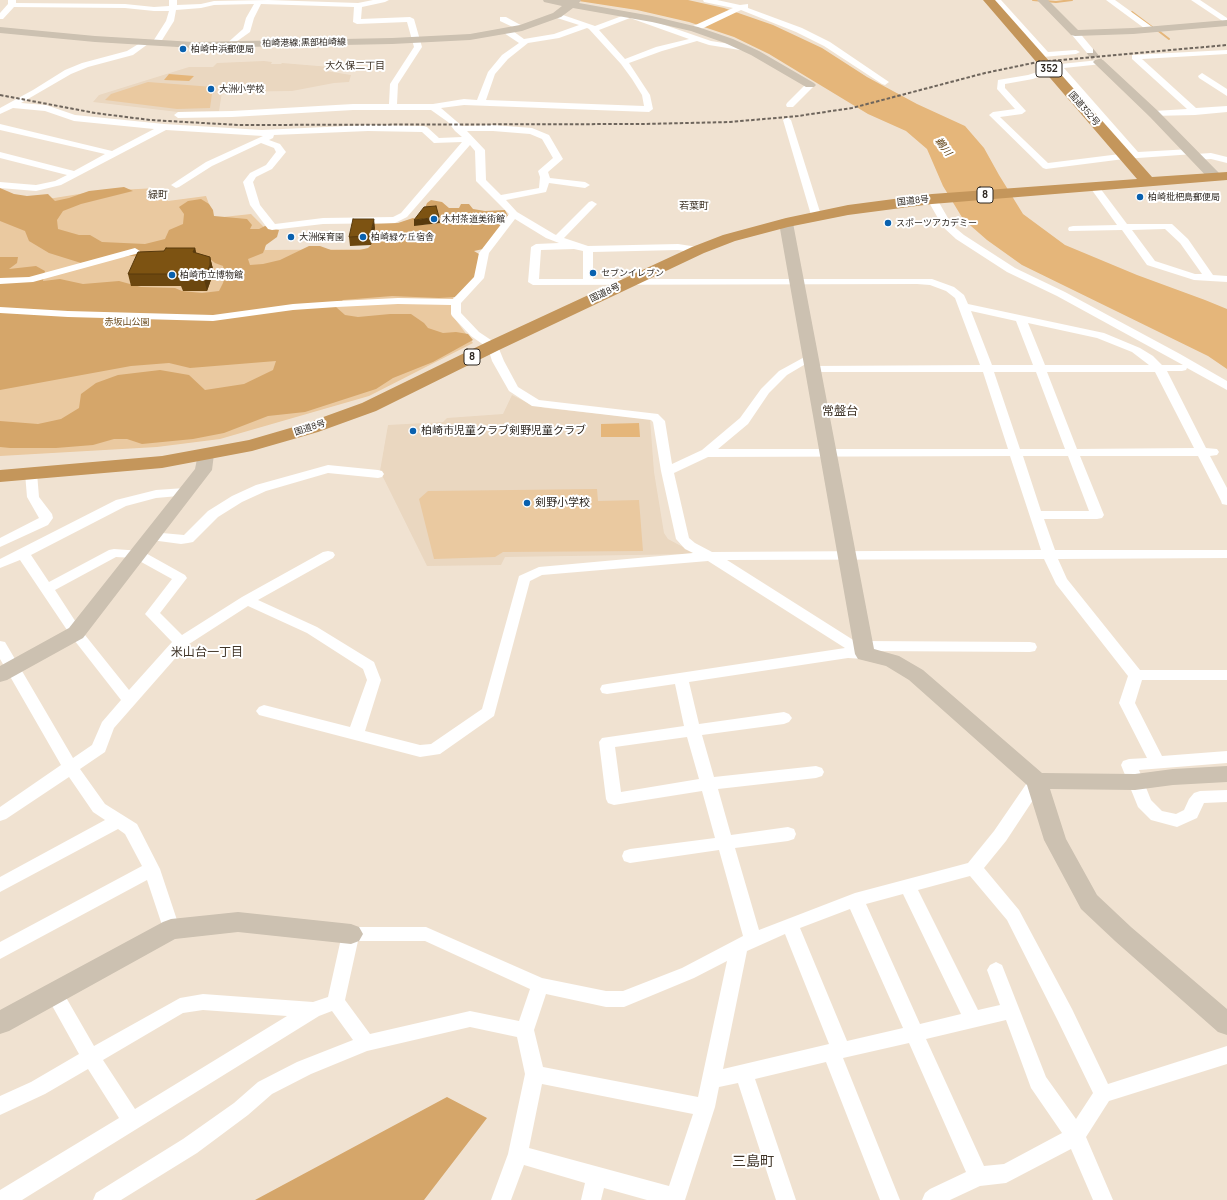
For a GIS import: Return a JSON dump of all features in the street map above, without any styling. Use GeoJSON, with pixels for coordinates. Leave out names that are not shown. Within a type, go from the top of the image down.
{"type":"FeatureCollection","features":[{"type":"Feature","properties":{"kind":"highway","name":"国道352号"},"geometry":{"type":"LineString","coordinates":[[993,1],[1106,135],[1130,156],[1148,182]]}},
{"type":"Feature","properties":{"kind":"highway","name":"国道8号"},"geometry":{"type":"LineString","coordinates":[[0,476],[162,462],[252,445],[311,428],[369,407],[627,282],[698,250],[729,238],[786,223],[848,210],[932,199],[1221,177]]}},
{"type":"Feature","properties":{"kind":"highway"},"geometry":{"type":"LineString","coordinates":[[1221,177],[1227,189]]}},
{"type":"Feature","properties":{"kind":"street"},"geometry":{"type":"LineString","coordinates":[[0,17],[12,2],[125,6],[154,9],[173,4],[201,6],[214,3],[297,2],[358,5],[385,0]]}},
{"type":"Feature","properties":{"kind":"street"},"geometry":{"type":"LineString","coordinates":[[548,0],[573,2],[630,15],[696,32],[746,49],[810,85],[790,105]]}},
{"type":"Feature","properties":{"kind":"street"},"geometry":{"type":"LineString","coordinates":[[707,0],[741,8],[781,23],[826,44],[885,82]]}},
{"type":"Feature","properties":{"kind":"street"},"geometry":{"type":"LineString","coordinates":[[624,62],[659,50],[696,32],[741,8],[749,3],[748,0]]}},
{"type":"Feature","properties":{"kind":"street"},"geometry":{"type":"LineString","coordinates":[[1042,0],[1075,33],[1090,51]]}},
{"type":"Feature","properties":{"kind":"street"},"geometry":{"type":"LineString","coordinates":[[1110,0],[1151,29]]}},
{"type":"Feature","properties":{"kind":"street"},"geometry":{"type":"LineString","coordinates":[[1195,0],[1227,23]]}},
{"type":"Feature","properties":{"kind":"street"},"geometry":{"type":"LineString","coordinates":[[993,1],[1046,55],[1076,52]]}},
{"type":"Feature","properties":{"kind":"street"},"geometry":{"type":"LineString","coordinates":[[230,45],[247,30],[250,18],[259,2]]}},
{"type":"Feature","properties":{"kind":"street","name":"柏崎港線;黒部柏崎線"},"geometry":{"type":"LineString","coordinates":[[0,30],[156,43],[230,45],[417,40],[470,36],[522,28],[557,15],[573,2]]}},
{"type":"Feature","properties":{"kind":"street"},"geometry":{"type":"LineString","coordinates":[[156,43],[170,21],[173,4]]}},
{"type":"Feature","properties":{"kind":"street"},"geometry":{"type":"LineString","coordinates":[[358,5],[357,22],[410,19],[418,47],[394,84],[393,108]]}},
{"type":"Feature","properties":{"kind":"street"},"geometry":{"type":"LineString","coordinates":[[178,115],[253,113],[353,107],[433,107],[464,102],[649,109],[646,95],[624,62],[590,27],[557,15]]}},
{"type":"Feature","properties":{"kind":"street"},"geometry":{"type":"LineString","coordinates":[[507,31],[522,42],[556,36],[630,15]]}},
{"type":"Feature","properties":{"kind":"street"},"geometry":{"type":"LineString","coordinates":[[503,19],[522,28]]}},
{"type":"Feature","properties":{"kind":"street"},"geometry":{"type":"LineString","coordinates":[[1075,33],[1227,23]]}},
{"type":"Feature","properties":{"kind":"street"},"geometry":{"type":"LineString","coordinates":[[0,111],[36,92],[68,72],[130,53],[145,42]]}},
{"type":"Feature","properties":{"kind":"street"},"geometry":{"type":"LineString","coordinates":[[481,102],[491,74],[505,57],[524,43],[522,42]]}},
{"type":"Feature","properties":{"kind":"street"},"geometry":{"type":"LineString","coordinates":[[1195,112],[1135,57],[1227,52]]}},
{"type":"Feature","properties":{"kind":"street"},"geometry":{"type":"LineString","coordinates":[[1221,177],[1193,155],[1154,114],[1100,62],[1058,67],[1030,77],[1001,82],[1001,89],[1022,111],[993,115],[1046,166],[1130,156],[1193,155],[1210,156],[1227,160]]}},
{"type":"Feature","properties":{"kind":"street"},"geometry":{"type":"LineString","coordinates":[[1058,67],[1130,156]]}},
{"type":"Feature","properties":{"kind":"street"},"geometry":{"type":"LineString","coordinates":[[1202,76],[1227,93]]}},
{"type":"Feature","properties":{"kind":"street"},"geometry":{"type":"LineString","coordinates":[[15,104],[46,108],[74,118],[164,127],[262,133],[368,128],[424,129],[437,141],[470,139]]}},
{"type":"Feature","properties":{"kind":"street"},"geometry":{"type":"LineString","coordinates":[[433,107],[451,120],[458,129],[480,150],[481,181],[514,214],[557,239],[574,246],[588,249],[678,248],[698,250]]}},
{"type":"Feature","properties":{"kind":"street"},"geometry":{"type":"LineString","coordinates":[[1154,114],[1227,109]]}},
{"type":"Feature","properties":{"kind":"street"},"geometry":{"type":"LineString","coordinates":[[787,120],[816,216]]}},
{"type":"Feature","properties":{"kind":"street"},"geometry":{"type":"LineString","coordinates":[[0,127],[115,154]]}},
{"type":"Feature","properties":{"kind":"street"},"geometry":{"type":"LineString","coordinates":[[0,185],[36,188],[58,183],[164,127]]}},
{"type":"Feature","properties":{"kind":"street"},"geometry":{"type":"LineString","coordinates":[[458,129],[493,128],[532,131],[546,137],[558,159],[543,172],[545,180],[543,190],[499,198]]}},
{"type":"Feature","properties":{"kind":"street"},"geometry":{"type":"LineString","coordinates":[[176,185],[209,164],[263,141],[279,131]]}},
{"type":"Feature","properties":{"kind":"street"},"geometry":{"type":"LineString","coordinates":[[263,141],[277,146],[281,152],[269,167],[253,175],[248,182],[256,205],[272,227],[323,221],[395,220],[404,216],[470,139]]}},
{"type":"Feature","properties":{"kind":"street"},"geometry":{"type":"LineString","coordinates":[[0,155],[76,174]]}},
{"type":"Feature","properties":{"kind":"street"},"geometry":{"type":"LineString","coordinates":[[545,180],[585,185]]}},
{"type":"Feature","properties":{"kind":"street"},"geometry":{"type":"LineString","coordinates":[[1094,186],[1151,263],[1194,277],[1227,279]]}},
{"type":"Feature","properties":{"kind":"street"},"geometry":{"type":"LineString","coordinates":[[932,199],[948,227],[960,237],[1011,270],[1061,294],[1176,356],[1227,386]]}},
{"type":"Feature","properties":{"kind":"street"},"geometry":{"type":"LineString","coordinates":[[557,239],[592,204]]}},
{"type":"Feature","properties":{"kind":"street"},"geometry":{"type":"LineString","coordinates":[[514,214],[484,253],[480,278],[456,302],[456,314],[475,334],[493,346],[498,361],[513,389],[536,403],[654,417],[659,421],[667,471],[683,539],[690,546],[710,556],[864,650],[892,661],[916,674],[1037,780],[1055,840],[1089,902],[1123,934],[1227,1024]]}},
{"type":"Feature","properties":{"kind":"street"},"geometry":{"type":"LineString","coordinates":[[786,223],[795,280],[848,556],[864,650]]}},
{"type":"Feature","properties":{"kind":"street"},"geometry":{"type":"LineString","coordinates":[[1072,229],[1168,226],[1184,241],[1210,278]]}},
{"type":"Feature","properties":{"kind":"street"},"geometry":{"type":"LineString","coordinates":[[574,246],[536,247],[533,282],[795,280],[932,282],[950,289],[960,298],[987,368],[1049,554],[1061,581],[1136,675]]}},
{"type":"Feature","properties":{"kind":"street"},"geometry":{"type":"LineString","coordinates":[[588,249],[588,282]]}},
{"type":"Feature","properties":{"kind":"street"},"geometry":{"type":"LineString","coordinates":[[0,281],[29,280],[135,251]]}},
{"type":"Feature","properties":{"kind":"street"},"geometry":{"type":"LineString","coordinates":[[0,310],[68,314],[213,318],[293,307],[337,304],[398,301],[456,302]]}},
{"type":"Feature","properties":{"kind":"street"},"geometry":{"type":"LineString","coordinates":[[963,306],[1021,320],[1100,336],[1117,341],[1149,358],[1159,368],[1208,452],[1227,501]]}},
{"type":"Feature","properties":{"kind":"street"},"geometry":{"type":"LineString","coordinates":[[1021,320],[1074,452],[1097,515],[1036,515]]}},
{"type":"Feature","properties":{"kind":"street"},"geometry":{"type":"LineString","coordinates":[[667,471],[706,453],[744,420],[765,391],[782,373],[812,363],[987,368],[1182,368]]}},
{"type":"Feature","properties":{"kind":"street"},"geometry":{"type":"LineString","coordinates":[[706,453],[828,454],[1208,452]]}},
{"type":"Feature","properties":{"kind":"street"},"geometry":{"type":"LineString","coordinates":[[7,672],[76,633],[136,554],[203,470],[206,454]]}},
{"type":"Feature","properties":{"kind":"street"},"geometry":{"type":"LineString","coordinates":[[151,536],[181,540],[188,539],[213,514],[237,499],[261,488],[320,471],[328,469],[378,474]]}},
{"type":"Feature","properties":{"kind":"street"},"geometry":{"type":"LineString","coordinates":[[0,543],[43,522],[46,518],[33,496],[31,473]]}},
{"type":"Feature","properties":{"kind":"street"},"geometry":{"type":"LineString","coordinates":[[0,564],[23,554],[121,503],[156,494],[185,492]]}},
{"type":"Feature","properties":{"kind":"street"},"geometry":{"type":"LineString","coordinates":[[46,589],[114,553],[136,554],[180,578],[152,614],[181,642]]}},
{"type":"Feature","properties":{"kind":"street"},"geometry":{"type":"LineString","coordinates":[[23,554],[76,633],[129,700]]}},
{"type":"Feature","properties":{"kind":"street"},"geometry":{"type":"LineString","coordinates":[[264,711],[420,751],[434,750],[489,712],[524,579],[539,571],[710,556],[1227,554]]}},
{"type":"Feature","properties":{"kind":"street"},"geometry":{"type":"LineString","coordinates":[[1,811],[71,768],[99,748],[107,726],[181,642],[247,600],[328,555]]}},
{"type":"Feature","properties":{"kind":"street"},"geometry":{"type":"LineString","coordinates":[[247,600],[312,630],[369,666],[374,680],[356,734]]}},
{"type":"Feature","properties":{"kind":"street"},"geometry":{"type":"LineString","coordinates":[[0,646],[7,672],[99,808],[131,829],[152,869],[171,929]]}},
{"type":"Feature","properties":{"kind":"street"},"geometry":{"type":"LineString","coordinates":[[606,689],[864,650],[1030,647]]}},
{"type":"Feature","properties":{"kind":"street"},"geometry":{"type":"LineString","coordinates":[[1136,675],[1227,675]]}},
{"type":"Feature","properties":{"kind":"street"},"geometry":{"type":"LineString","coordinates":[[1136,675],[1127,703],[1157,762]]}},
{"type":"Feature","properties":{"kind":"street"},"geometry":{"type":"LineString","coordinates":[[518,1154],[675,1199],[705,1107],[746,943],[726,843],[693,731],[681,678]]}},
{"type":"Feature","properties":{"kind":"street"},"geometry":{"type":"LineString","coordinates":[[784,718],[607,742],[614,799],[709,784],[816,772]]}},
{"type":"Feature","properties":{"kind":"street"},"geometry":{"type":"LineString","coordinates":[[1227,757],[1128,765],[1144,803],[1157,816],[1177,821],[1191,814],[1194,803],[1200,797],[1227,796]]}},
{"type":"Feature","properties":{"kind":"street"},"geometry":{"type":"LineString","coordinates":[[1037,780],[1135,782],[1173,777],[1227,774]]}},
{"type":"Feature","properties":{"kind":"street"},"geometry":{"type":"LineString","coordinates":[[2,1016],[54,993],[171,929],[238,922],[351,934],[426,934],[540,985],[606,999],[624,999],[688,973],[746,943],[790,924],[855,900],[974,868],[1000,836],[1037,780]]}},
{"type":"Feature","properties":{"kind":"street"},"geometry":{"type":"LineString","coordinates":[[0,885],[118,821]]}},
{"type":"Feature","properties":{"kind":"street"},"geometry":{"type":"LineString","coordinates":[[630,856],[788,834]]}},
{"type":"Feature","properties":{"kind":"street"},"geometry":{"type":"LineString","coordinates":[[974,868],[1013,915],[1065,1015],[1103,1094]]}},
{"type":"Feature","properties":{"kind":"street"},"geometry":{"type":"LineString","coordinates":[[0,951],[152,869]]}},
{"type":"Feature","properties":{"kind":"street"},"geometry":{"type":"LineString","coordinates":[[908,886],[973,1019]]}},
{"type":"Feature","properties":{"kind":"street"},"geometry":{"type":"LineString","coordinates":[[855,900],[978,1176]]}},
{"type":"Feature","properties":{"kind":"street"},"geometry":{"type":"LineString","coordinates":[[790,924],[890,1200]]}},
{"type":"Feature","properties":{"kind":"street"},"geometry":{"type":"LineString","coordinates":[[351,934],[336,1002],[366,1044]]}},
{"type":"Feature","properties":{"kind":"street"},"geometry":{"type":"LineString","coordinates":[[996,970],[1038,1082],[1076,1136],[1103,1200]]}},
{"type":"Feature","properties":{"kind":"street"},"geometry":{"type":"LineString","coordinates":[[501,1200],[518,1154],[535,1074],[524,1030],[540,985]]}},
{"type":"Feature","properties":{"kind":"street"},"geometry":{"type":"LineString","coordinates":[[54,993],[91,1057],[132,1122]]}},
{"type":"Feature","properties":{"kind":"street"},"geometry":{"type":"LineString","coordinates":[[0,1106],[38,1088],[180,1006],[203,1002],[313,1010]]}},
{"type":"Feature","properties":{"kind":"street"},"geometry":{"type":"LineString","coordinates":[[2,1200],[132,1122],[313,1010],[336,1002]]}},
{"type":"Feature","properties":{"kind":"street"},"geometry":{"type":"LineString","coordinates":[[712,1080],[1011,1011]]}},
{"type":"Feature","properties":{"kind":"street"},"geometry":{"type":"LineString","coordinates":[[103,1200],[190,1146],[240,1109],[265,1088],[304,1068],[366,1044],[470,1019],[524,1030]]}},
{"type":"Feature","properties":{"kind":"street"},"geometry":{"type":"LineString","coordinates":[[932,1200],[937,1196],[978,1176],[1006,1173],[1076,1136],[1103,1094],[1227,1055]]}},
{"type":"Feature","properties":{"kind":"street"},"geometry":{"type":"LineString","coordinates":[[744,1073],[786,1200]]}},
{"type":"Feature","properties":{"kind":"street"},"geometry":{"type":"LineString","coordinates":[[535,1074],[705,1107]]}},
{"type":"Feature","properties":{"kind":"street"},"geometry":{"type":"LineString","coordinates":[[591,1200],[597,1176]]}},
{"type":"Feature","properties":{"kind":"shaded area","name":"大洲小学校"},"geometry":{"type":"Polygon","coordinates":[[[272,62],[271,64],[282,63],[330,67],[326,71],[351,75],[349,82],[334,83],[292,91],[222,92],[219,111],[178,112],[93,102],[99,95],[189,67],[213,67],[217,63],[272,62]]]}},
{"type":"Feature","properties":{"kind":"shaded area","name":"剣野小学校"},"geometry":{"type":"Polygon","coordinates":[[[512,395],[530,404],[545,408],[650,419],[654,472],[664,533],[668,539],[696,554],[505,557],[501,565],[427,566],[380,471],[388,425],[443,422],[447,418],[503,414],[512,395]]]}},
{"type":"Feature","properties":{"kind":"green space"},"geometry":{"type":"Polygon","coordinates":[[[148,82],[213,87],[210,108],[177,109],[105,100],[111,94],[148,82]]]}},
{"type":"Feature","properties":{"kind":"green space","name":"赤坂山公園"},"geometry":{"type":"Polygon","coordinates":[[[124,187],[133,191],[81,204],[63,211],[57,220],[58,229],[79,235],[90,235],[102,242],[145,244],[165,239],[169,230],[183,224],[184,214],[179,207],[188,201],[201,199],[209,204],[213,210],[214,216],[247,219],[252,225],[250,229],[259,229],[265,226],[279,230],[277,237],[266,245],[263,253],[248,259],[250,265],[280,260],[309,246],[320,246],[331,250],[360,250],[368,248],[371,245],[375,229],[371,224],[398,223],[413,218],[418,220],[420,225],[449,222],[448,217],[438,218],[425,208],[427,203],[431,200],[442,202],[449,208],[459,208],[461,204],[469,204],[473,209],[485,211],[505,210],[508,216],[483,249],[474,251],[479,254],[477,273],[466,292],[455,297],[439,298],[392,296],[343,300],[336,307],[345,315],[358,317],[411,314],[424,323],[428,328],[443,333],[456,332],[468,334],[473,340],[433,362],[393,378],[376,389],[305,412],[268,416],[224,433],[193,439],[142,444],[127,439],[114,439],[93,445],[56,448],[0,447],[0,421],[38,424],[61,419],[79,408],[81,394],[96,383],[118,375],[160,370],[189,375],[205,390],[244,384],[273,370],[276,361],[190,368],[169,363],[131,366],[0,390],[0,257],[18,257],[17,263],[9,269],[36,266],[45,271],[43,281],[60,279],[83,284],[119,281],[141,287],[175,288],[182,291],[202,293],[219,291],[225,276],[223,266],[210,259],[129,256],[81,263],[49,253],[29,241],[25,231],[0,221],[0,188],[14,194],[27,196],[48,194],[55,201],[89,191],[124,187]]]}},
{"type":"Feature","properties":{"kind":"green space","name":"赤坂山公園"},"geometry":{"type":"Polygon","coordinates":[[[158,188],[168,201],[206,196],[214,218],[251,214],[265,228],[265,250],[401,249],[470,270],[453,298],[452,315],[473,343],[369,396],[220,439],[157,447],[0,456],[0,198],[48,199],[98,191],[158,188]]]}},
{"type":"Feature","properties":{"kind":"green space"},"geometry":{"type":"Polygon","coordinates":[[[597,489],[598,501],[639,500],[643,551],[503,552],[495,557],[434,559],[419,499],[428,491],[597,489]]]}},
{"type":"Feature","properties":{"kind":"green space"},"geometry":{"type":"Polygon","coordinates":[[[447,1097],[487,1118],[424,1200],[255,1200],[447,1097]]]}},
{"type":"Feature","properties":{"kind":"water","name":"鵜川"},"geometry":{"type":"Polygon","coordinates":[[[572,0],[688,0],[724,8],[773,25],[822,48],[867,77],[917,104],[965,126],[984,148],[1023,214],[1065,245],[1137,275],[1227,309],[1227,369],[1208,356],[1022,265],[987,240],[963,219],[943,186],[927,149],[906,131],[868,114],[769,54],[734,37],[689,22],[637,10],[572,0]]]}},
{"type":"Feature","properties":{"kind":"water"},"geometry":{"type":"Polygon","coordinates":[[[169,74],[194,76],[189,81],[164,80],[169,74]]]}},
{"type":"Feature","properties":{"kind":"water"},"geometry":{"type":"Polygon","coordinates":[[[639,423],[640,437],[601,437],[601,424],[639,423]]]}},
{"type":"Feature","properties":{"kind":"building"},"geometry":{"type":"Polygon","coordinates":[[[436,206],[439,217],[414,220],[424,207],[436,206]]]}},
{"type":"Feature","properties":{"kind":"building"},"geometry":{"type":"Polygon","coordinates":[[[353,219],[374,219],[370,236],[349,237],[353,219]]]}},
{"type":"Feature","properties":{"kind":"building"},"geometry":{"type":"Polygon","coordinates":[[[166,248],[195,248],[193,252],[210,257],[210,265],[204,279],[180,279],[182,274],[128,274],[138,252],[164,251],[166,248]]]}},
{"type":"Feature","properties":{"kind":"waterway"},"geometry":{"type":"LineString","coordinates":[[1033,0],[1056,2],[1072,0]]}},
{"type":"Feature","properties":{"kind":"waterway"},"geometry":{"type":"LineString","coordinates":[[1132,12],[1152,27]]}},
{"type":"Feature","properties":{"kind":"waterway"},"geometry":{"type":"LineString","coordinates":[[1156,29],[1169,39]]}},
{"type":"Feature","properties":{"kind":"tunnel"},"geometry":{"type":"LineString","coordinates":[[1090,51],[1099,62]]}},
{"type":"Feature","properties":{"kind":"railway"},"geometry":{"type":"LineString","coordinates":[[0,95],[95,113],[150,120],[239,125],[643,124],[730,122],[798,116],[852,108],[985,73],[1038,62],[1227,45]]}},
{"type":"Feature","properties":{"kind":"place","name":"柏崎中浜郵便局"},"geometry":{"type":"Point","coordinates":[183,49]}},
{"type":"Feature","properties":{"kind":"place","name":"大洲小学校"},"geometry":{"type":"Point","coordinates":[211,89]}},
{"type":"Feature","properties":{"kind":"place","name":"柏崎枇杷島郵便局"},"geometry":{"type":"Point","coordinates":[1140,197]}},
{"type":"Feature","properties":{"kind":"place","name":"木村茶道美術館"},"geometry":{"type":"Point","coordinates":[434,219]}},
{"type":"Feature","properties":{"kind":"place","name":"スポーツアカデミー"},"geometry":{"type":"Point","coordinates":[888,223]}},
{"type":"Feature","properties":{"kind":"place","name":"大洲保育園"},"geometry":{"type":"Point","coordinates":[291,237]}},
{"type":"Feature","properties":{"kind":"place","name":"柏崎緑ケ丘宿舎"},"geometry":{"type":"Point","coordinates":[363,237]}},
{"type":"Feature","properties":{"kind":"place","name":"セブンイレブン"},"geometry":{"type":"Point","coordinates":[593,273]}},
{"type":"Feature","properties":{"kind":"place","name":"柏崎市立博物館"},"geometry":{"type":"Point","coordinates":[172,275]}},
{"type":"Feature","properties":{"kind":"place","name":"柏崎市児童クラブ剣野児童クラブ"},"geometry":{"type":"Point","coordinates":[413,431]}},
{"type":"Feature","properties":{"kind":"place","name":"剣野小学校"},"geometry":{"type":"Point","coordinates":[527,503]}},
{"type":"Feature","properties":{"kind":"district","name":"大久保二丁目"},"geometry":{"type":"Point","coordinates":[355,66]}},
{"type":"Feature","properties":{"kind":"district","name":"緑町"},"geometry":{"type":"Point","coordinates":[158,195]}},
{"type":"Feature","properties":{"kind":"district","name":"若葉町"},"geometry":{"type":"Point","coordinates":[694,206]}},
{"type":"Feature","properties":{"kind":"district","name":"常盤台"},"geometry":{"type":"Point","coordinates":[840,412]}},
{"type":"Feature","properties":{"kind":"district","name":"米山台一丁目"},"geometry":{"type":"Point","coordinates":[207,653]}},
{"type":"Feature","properties":{"kind":"district","name":"三島町"},"geometry":{"type":"Point","coordinates":[753,1162]}}]}
